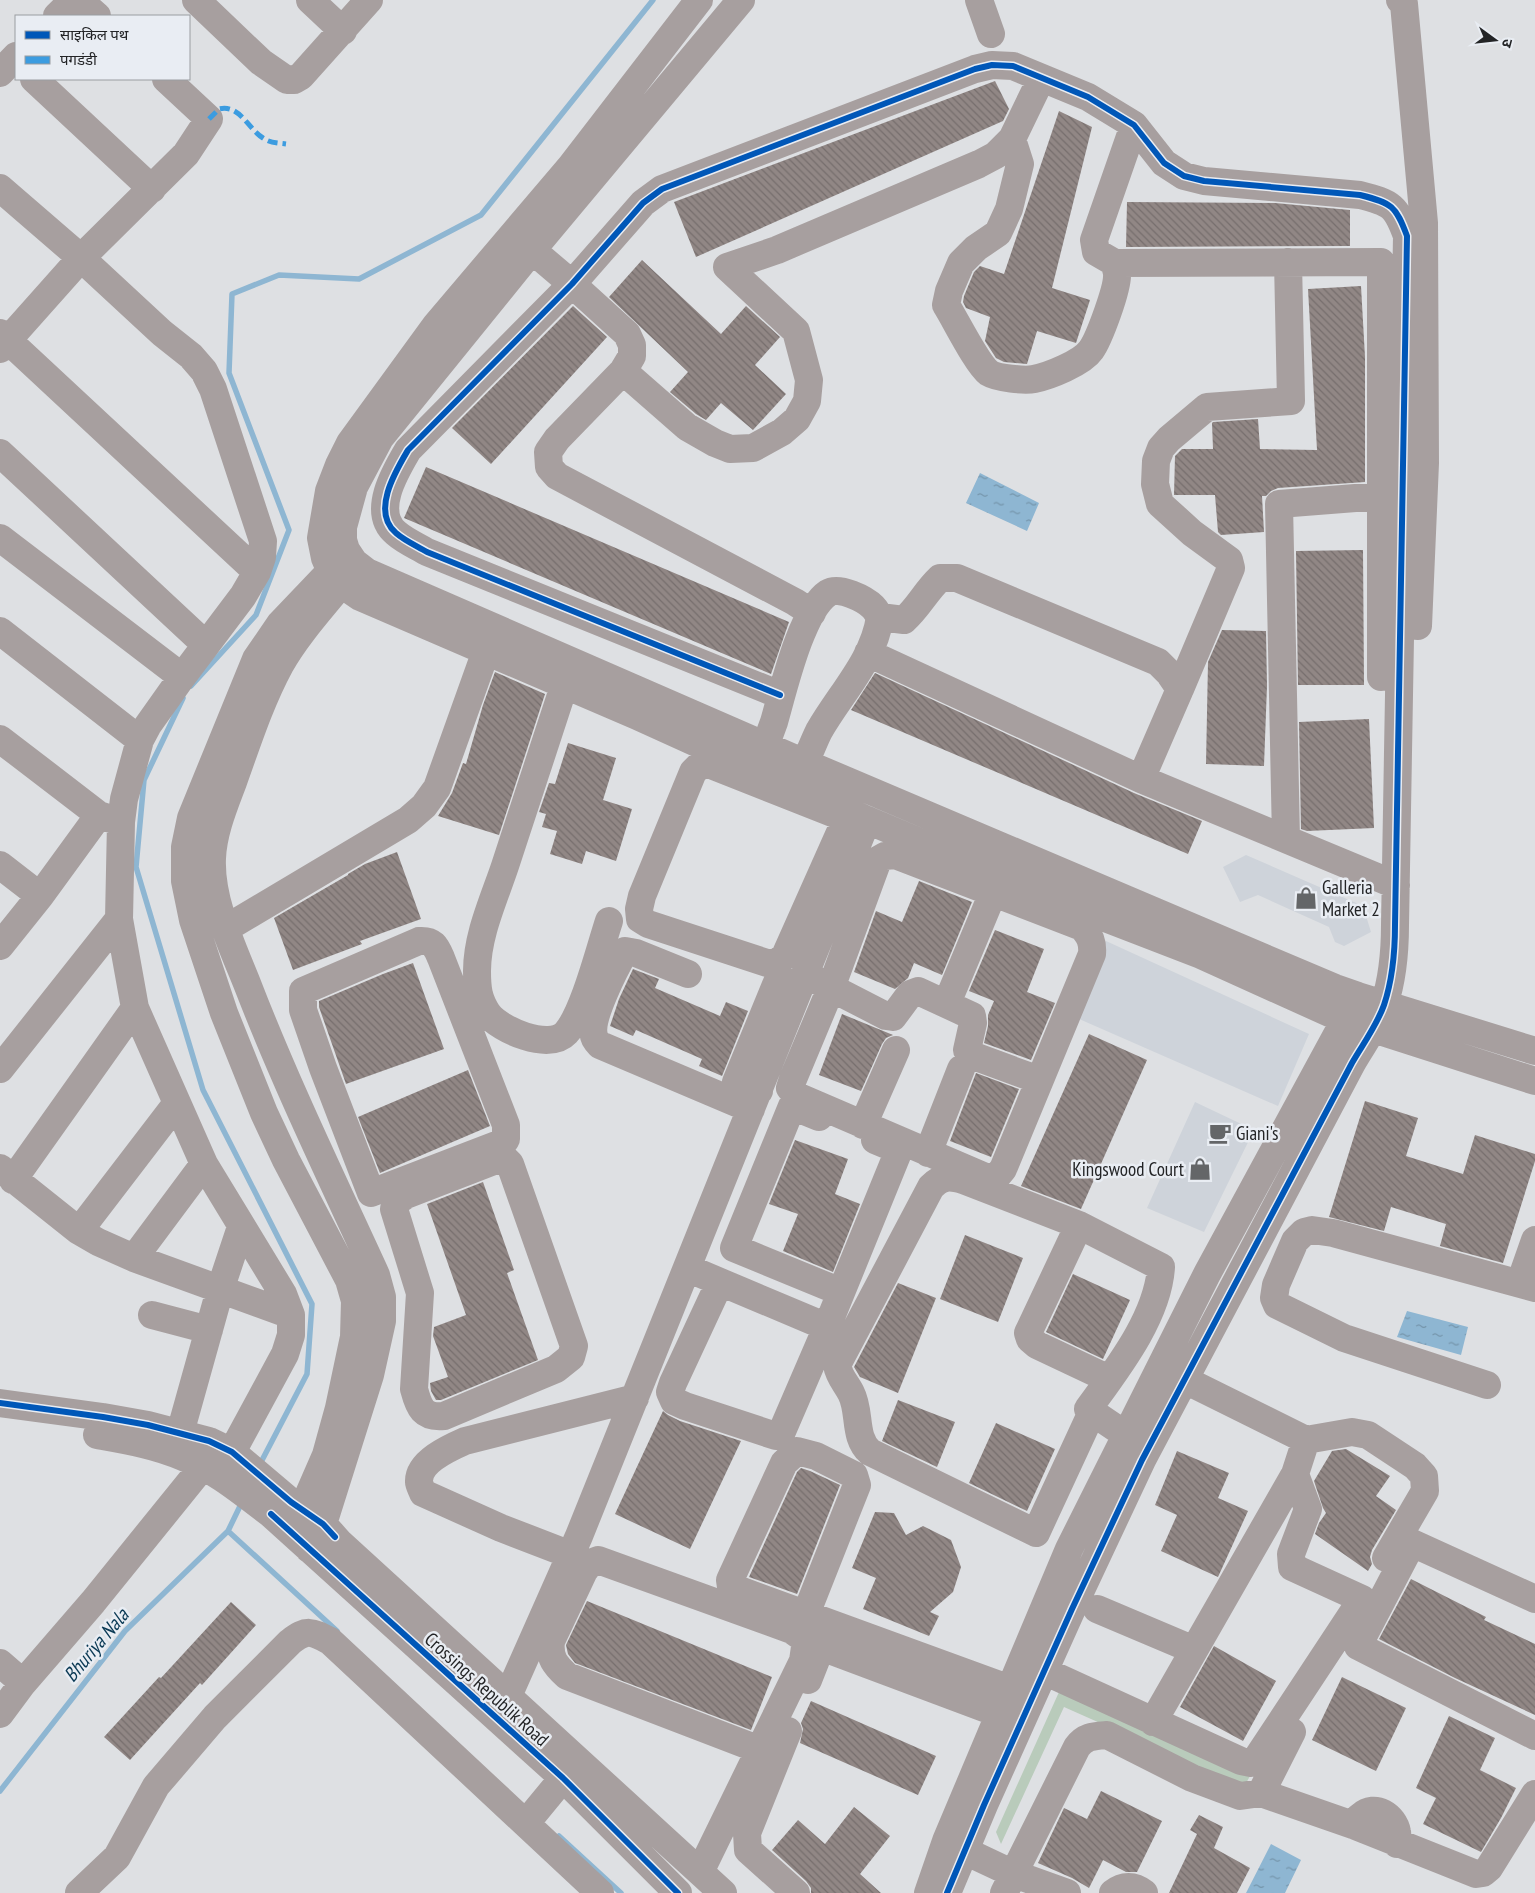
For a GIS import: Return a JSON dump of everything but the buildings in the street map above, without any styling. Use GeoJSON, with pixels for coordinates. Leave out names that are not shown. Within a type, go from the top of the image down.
{"type":"FeatureCollection","features":[{"type":"Feature","properties":{"kind":"street"},"geometry":{"type":"LineString","coordinates":[[58,15],[74,0]]}},
{"type":"Feature","properties":{"kind":"street"},"geometry":{"type":"LineString","coordinates":[[79,0],[96,15]]}},
{"type":"Feature","properties":{"kind":"street"},"geometry":{"type":"LineString","coordinates":[[196,0],[254,56],[287,80],[294,80],[301,76],[369,0]]}},
{"type":"Feature","properties":{"kind":"street"},"geometry":{"type":"LineString","coordinates":[[310,0],[343,31]]}},
{"type":"Feature","properties":{"kind":"street"},"geometry":{"type":"LineString","coordinates":[[508,1696],[572,1555],[701,1235],[743,1095],[794,981],[804,943],[842,828],[842,818],[756,765],[564,686],[360,597],[344,568],[343,527],[354,487],[380,438],[523,242],[571,166],[699,0]]}},
{"type":"Feature","properties":{"kind":"street"},"geometry":{"type":"LineString","coordinates":[[523,242],[741,0]]}},
{"type":"Feature","properties":{"kind":"street"},"geometry":{"type":"LineString","coordinates":[[980,0],[991,34]]}},
{"type":"Feature","properties":{"kind":"street"},"geometry":{"type":"LineString","coordinates":[[965,1832],[1044,1672],[1142,1460],[1352,1063],[1372,1029],[1393,1007],[1426,463],[1424,222],[1404,4],[1400,0]]}},
{"type":"Feature","properties":{"kind":"street"},"geometry":{"type":"LineString","coordinates":[[780,695],[427,552],[396,534],[389,525],[384,513],[393,478],[408,450],[572,284],[643,203],[662,189],[975,69],[992,65],[1013,66],[1088,97],[1134,125],[1164,164],[1184,176],[1204,181],[1368,197],[1382,201],[1398,214],[1407,236],[1388,882]]}},
{"type":"Feature","properties":{"kind":"street"},"geometry":{"type":"LineString","coordinates":[[623,371],[687,427],[722,446],[730,449],[753,448],[782,432],[797,420],[807,401],[809,380],[796,332],[727,267],[777,250],[996,155],[1012,139],[1041,79]]}},
{"type":"Feature","properties":{"kind":"street"},"geometry":{"type":"LineString","coordinates":[[35,80],[152,189]]}},
{"type":"Feature","properties":{"kind":"street"},"geometry":{"type":"LineString","coordinates":[[167,80],[209,118],[186,154],[81,258],[3,341],[257,572]]}},
{"type":"Feature","properties":{"kind":"street"},"geometry":{"type":"LineString","coordinates":[[1134,125],[1094,240],[1096,252],[1114,263],[1380,262],[1381,496],[1388,882],[1395,954],[1393,1007]]}},
{"type":"Feature","properties":{"kind":"street"},"geometry":{"type":"LineString","coordinates":[[1012,139],[1020,164],[1009,209],[998,233],[976,248],[961,263],[949,291],[946,305],[981,364],[990,373],[1001,377],[1033,379],[1079,362],[1091,350],[1111,302],[1117,275],[1114,263]]}},
{"type":"Feature","properties":{"kind":"street"},"geometry":{"type":"LineString","coordinates":[[0,188],[81,258],[162,333],[191,356],[204,372],[213,389],[263,542],[262,558],[257,572],[243,596],[148,725],[140,740],[124,799],[110,819],[40,896],[0,946]]}},
{"type":"Feature","properties":{"kind":"street"},"geometry":{"type":"LineString","coordinates":[[523,242],[627,334],[632,345],[632,356],[623,371],[558,438],[548,452],[549,467],[557,476],[795,602],[812,613]]}},
{"type":"Feature","properties":{"kind":"street"},"geometry":{"type":"LineString","coordinates":[[1141,779],[1231,568],[1229,560],[1192,533],[1160,504],[1155,484],[1156,462],[1161,448],[1169,438],[1208,407],[1291,401],[1288,262]]}},
{"type":"Feature","properties":{"kind":"street"},"geometry":{"type":"LineString","coordinates":[[0,453],[206,645]]}},
{"type":"Feature","properties":{"kind":"street"},"geometry":{"type":"LineString","coordinates":[[1286,839],[1278,504],[1381,496]]}},
{"type":"Feature","properties":{"kind":"street"},"geometry":{"type":"LineString","coordinates":[[0,538],[182,677]]}},
{"type":"Feature","properties":{"kind":"street"},"geometry":{"type":"LineString","coordinates":[[344,568],[367,572],[996,884],[1082,927],[1089,935],[1093,944],[1092,954],[1003,1169],[998,1175],[988,1178],[928,1153],[797,1096],[790,1088],[878,860],[885,856],[894,855],[906,858],[996,884],[1201,955],[1345,1020],[1535,1080]]}},
{"type":"Feature","properties":{"kind":"street"},"geometry":{"type":"LineString","coordinates":[[297,1521],[370,1375],[382,1321],[382,1297],[376,1275],[275,1054],[225,929],[215,887],[212,859],[217,831],[224,808],[258,717],[280,666],[344,568]]}},
{"type":"Feature","properties":{"kind":"street"},"geometry":{"type":"LineString","coordinates":[[297,1521],[326,1455],[339,1408],[354,1337],[355,1301],[348,1280],[264,1113],[224,1013],[192,920],[185,881],[186,847],[191,818],[256,659],[280,624],[344,568]]}},
{"type":"Feature","properties":{"kind":"street"},"geometry":{"type":"LineString","coordinates":[[880,617],[904,620],[914,612],[928,589],[940,578],[957,578],[1158,662],[1169,673],[1180,689]]}},
{"type":"Feature","properties":{"kind":"street"},"geometry":{"type":"LineString","coordinates":[[756,765],[774,722],[780,695],[805,626],[822,598],[830,592],[843,591],[873,607],[880,617],[878,632],[868,653],[819,732],[805,763]]}},
{"type":"Feature","properties":{"kind":"street"},"geometry":{"type":"LineString","coordinates":[[0,631],[140,740]]}},
{"type":"Feature","properties":{"kind":"street"},"geometry":{"type":"LineString","coordinates":[[225,929],[408,820],[424,806],[437,788],[486,651]]}},
{"type":"Feature","properties":{"kind":"street"},"geometry":{"type":"LineString","coordinates":[[868,653],[1141,779],[1388,882]]}},
{"type":"Feature","properties":{"kind":"street"},"geometry":{"type":"LineString","coordinates":[[564,686],[485,925],[477,969],[477,993],[489,1016],[529,1039],[550,1041],[565,1034],[579,1012],[609,920]]}},
{"type":"Feature","properties":{"kind":"street"},"geometry":{"type":"LineString","coordinates":[[0,739],[110,819],[118,864],[119,919],[135,1008],[204,1164],[283,1294],[292,1315],[291,1335],[285,1354],[224,1461],[93,1602],[23,1683],[0,1714]]}},
{"type":"Feature","properties":{"kind":"street"},"geometry":{"type":"LineString","coordinates":[[867,820],[804,943],[776,963],[767,963],[648,924],[640,919],[638,909],[642,896],[693,772],[701,764],[756,765],[805,763],[1173,920],[1358,996],[1535,1051]]}},
{"type":"Feature","properties":{"kind":"street"},"geometry":{"type":"LineString","coordinates":[[0,865],[40,896]]}},
{"type":"Feature","properties":{"kind":"street"},"geometry":{"type":"LineString","coordinates":[[947,1004],[996,884]]}},
{"type":"Feature","properties":{"kind":"street"},"geometry":{"type":"LineString","coordinates":[[0,1069],[119,919]]}},
{"type":"Feature","properties":{"kind":"street"},"geometry":{"type":"LineString","coordinates":[[427,940],[434,944],[441,958],[506,1125],[506,1140],[371,1193],[352,1143],[303,1010],[303,991],[419,941],[427,940]]}},
{"type":"Feature","properties":{"kind":"street"},"geometry":{"type":"LineString","coordinates":[[688,974],[636,953],[625,952],[614,971],[595,1017],[594,1036],[600,1046],[743,1095]]}},
{"type":"Feature","properties":{"kind":"street"},"geometry":{"type":"LineString","coordinates":[[794,981],[827,996],[886,1016],[893,1016],[910,994],[918,991],[972,1016],[973,1023],[967,1050],[972,1055],[1039,1080]]}},
{"type":"Feature","properties":{"kind":"street"},"geometry":{"type":"LineString","coordinates":[[943,1893],[965,1832],[1000,1714],[1070,1549],[1207,1274],[1358,996]]}},
{"type":"Feature","properties":{"kind":"street"},"geometry":{"type":"LineString","coordinates":[[135,1008],[6,1174],[79,1231],[98,1242],[134,1258],[292,1315]]}},
{"type":"Feature","properties":{"kind":"street"},"geometry":{"type":"LineString","coordinates":[[863,1125],[896,1050]]}},
{"type":"Feature","properties":{"kind":"street"},"geometry":{"type":"LineString","coordinates":[[287,1080],[323,1068]]}},
{"type":"Feature","properties":{"kind":"street"},"geometry":{"type":"LineString","coordinates":[[928,1153],[961,1069]]}},
{"type":"Feature","properties":{"kind":"street"},"geometry":{"type":"LineString","coordinates":[[79,1231],[177,1103]]}},
{"type":"Feature","properties":{"kind":"street"},"geometry":{"type":"LineString","coordinates":[[720,1282],[670,1392],[674,1400],[685,1406],[780,1436],[827,1327],[899,1150],[792,1106],[734,1248]]}},
{"type":"Feature","properties":{"kind":"street"},"geometry":{"type":"LineString","coordinates":[[320,1154],[352,1143]]}},
{"type":"Feature","properties":{"kind":"street"},"geometry":{"type":"LineString","coordinates":[[499,1159],[506,1160],[510,1164],[574,1346],[571,1357],[556,1369],[492,1397],[444,1416],[433,1417],[424,1412],[417,1401],[414,1389],[420,1293],[394,1209],[396,1202],[406,1195],[499,1159]]}},
{"type":"Feature","properties":{"kind":"street"},"geometry":{"type":"LineString","coordinates":[[134,1258],[204,1164]]}},
{"type":"Feature","properties":{"kind":"street"},"geometry":{"type":"LineString","coordinates":[[1092,1412],[1036,1533],[870,1452],[864,1447],[861,1440],[856,1406],[851,1393],[840,1377],[837,1365],[931,1187],[939,1179],[949,1177],[963,1180],[1078,1225],[1161,1267],[1160,1283],[1152,1305],[1121,1363],[1088,1409],[1126,1435]]}},
{"type":"Feature","properties":{"kind":"street"},"geometry":{"type":"LineString","coordinates":[[1078,1225],[1028,1333],[1030,1339],[1037,1345],[1109,1379]]}},
{"type":"Feature","properties":{"kind":"street"},"geometry":{"type":"LineString","coordinates":[[0,1418],[132,1441],[178,1444],[220,1290],[241,1227]]}},
{"type":"Feature","properties":{"kind":"street"},"geometry":{"type":"LineString","coordinates":[[1487,1385],[1344,1338],[1277,1305],[1274,1298],[1276,1285],[1295,1241],[1304,1232],[1312,1230],[1333,1233],[1527,1286],[1535,1240]]}},
{"type":"Feature","properties":{"kind":"street"},"geometry":{"type":"LineString","coordinates":[[701,1235],[841,1292]]}},
{"type":"Feature","properties":{"kind":"street"},"geometry":{"type":"LineString","coordinates":[[687,1268],[827,1327]]}},
{"type":"Feature","properties":{"kind":"street"},"geometry":{"type":"LineString","coordinates":[[1207,1274],[1236,1285]]}},
{"type":"Feature","properties":{"kind":"street"},"geometry":{"type":"LineString","coordinates":[[382,1297],[420,1293]]}},
{"type":"Feature","properties":{"kind":"street"},"geometry":{"type":"LineString","coordinates":[[152,1316],[209,1330]]}},
{"type":"Feature","properties":{"kind":"street"},"geometry":{"type":"LineString","coordinates":[[1044,1672],[1241,1762],[1251,1763],[1257,1758],[1362,1599],[1425,1491],[1424,1476],[1415,1466],[1368,1435],[1352,1432],[1306,1440],[1185,1380]]}},
{"type":"Feature","properties":{"kind":"street"},"geometry":{"type":"LineString","coordinates":[[572,1555],[501,1528],[423,1494],[419,1482],[422,1470],[435,1457],[465,1441],[635,1398]]}},
{"type":"Feature","properties":{"kind":"street","name":"Crossings Republik Road"},"geometry":{"type":"LineString","coordinates":[[0,1403],[148,1425],[178,1444],[224,1461],[297,1521],[543,1803],[678,1893]]}},
{"type":"Feature","properties":{"kind":"street"},"geometry":{"type":"LineString","coordinates":[[1153,1722],[1295,1474],[1306,1440]]}},
{"type":"Feature","properties":{"kind":"street"},"geometry":{"type":"LineString","coordinates":[[806,1614],[857,1485],[854,1475],[816,1456],[797,1451],[784,1463],[730,1580],[731,1587],[1010,1690]]}},
{"type":"Feature","properties":{"kind":"street"},"geometry":{"type":"LineString","coordinates":[[1295,1474],[1308,1510],[1291,1554],[1292,1567],[1362,1599]]}},
{"type":"Feature","properties":{"kind":"street","name":"Crossings Republik Road"},"geometry":{"type":"LineString","coordinates":[[297,1521],[339,1542],[723,1893]]}},
{"type":"Feature","properties":{"kind":"street"},"geometry":{"type":"LineString","coordinates":[[1535,1599],[1412,1543],[1358,1646],[1535,1736]]}},
{"type":"Feature","properties":{"kind":"street"},"geometry":{"type":"LineString","coordinates":[[700,1872],[760,1750],[803,1662],[806,1640],[792,1630],[598,1560],[590,1563],[584,1571],[551,1642],[550,1652],[554,1664],[567,1676],[760,1750]]}},
{"type":"Feature","properties":{"kind":"street"},"geometry":{"type":"LineString","coordinates":[[1097,1609],[1194,1650]]}},
{"type":"Feature","properties":{"kind":"street"},"geometry":{"type":"LineString","coordinates":[[79,1893],[117,1857],[150,1795],[215,1717],[290,1642],[302,1633],[313,1632],[330,1641],[543,1803],[600,1893]]}},
{"type":"Feature","properties":{"kind":"street"},"geometry":{"type":"LineString","coordinates":[[796,1893],[748,1850],[747,1833],[821,1647],[1000,1714]]}},
{"type":"Feature","properties":{"kind":"street"},"geometry":{"type":"LineString","coordinates":[[1261,1793],[1330,1660],[1336,1652],[1345,1650],[1535,1750]]}},
{"type":"Feature","properties":{"kind":"street"},"geometry":{"type":"LineString","coordinates":[[0,1663],[23,1683]]}},
{"type":"Feature","properties":{"kind":"street"},"geometry":{"type":"LineString","coordinates":[[1009,1888],[1077,1747],[1082,1740],[1092,1736],[1107,1735],[1192,1778],[1240,1796],[1261,1793],[1353,1825],[1476,1874],[1483,1873],[1488,1868],[1535,1794]]}},
{"type":"Feature","properties":{"kind":"street"},"geometry":{"type":"LineString","coordinates":[[965,1832],[1009,1888],[1068,1893]]}},
{"type":"Feature","properties":{"kind":"street"},"geometry":{"type":"LineString","coordinates":[[1113,1893],[1124,1887],[1132,1887],[1144,1893]]}},
{"type":"Feature","properties":{"kind":"shaded area","name":"Galleria Market 2"},"geometry":{"type":"Polygon","coordinates":[[[1246,855],[1363,906],[1371,932],[1344,946],[1335,942],[1329,927],[1258,895],[1240,902],[1223,867],[1246,855]]]}},
{"type":"Feature","properties":{"kind":"shaded area"},"geometry":{"type":"Polygon","coordinates":[[[1106,941],[1309,1034],[1278,1106],[1070,1015],[1106,941]]]}},
{"type":"Feature","properties":{"kind":"shaded area","name":"Kingswood Court"},"geometry":{"type":"Polygon","coordinates":[[[1195,1102],[1254,1130],[1204,1232],[1147,1208],[1195,1102]]]}},
{"type":"Feature","properties":{"kind":"green space"},"geometry":{"type":"Polygon","coordinates":[[[1059,1692],[1250,1776],[1244,1787],[1064,1707],[1001,1844],[996,1832],[1059,1692]]]}},
{"type":"Feature","properties":{"kind":"water"},"geometry":{"type":"Polygon","coordinates":[[[980,473],[1039,503],[1027,531],[966,503],[980,473]]]}},
{"type":"Feature","properties":{"kind":"water"},"geometry":{"type":"Polygon","coordinates":[[[1407,1311],[1468,1327],[1461,1355],[1397,1337],[1407,1311]]]}},
{"type":"Feature","properties":{"kind":"water"},"geometry":{"type":"Polygon","coordinates":[[[1271,1844],[1301,1860],[1285,1893],[1246,1893],[1271,1844]]]}},
{"type":"Feature","properties":{"kind":"waterway"},"geometry":{"type":"LineString","coordinates":[[191,686],[256,615],[289,530],[229,373],[232,294],[279,275],[359,279],[481,215],[653,0]]}},
{"type":"Feature","properties":{"kind":"waterway"},"geometry":{"type":"LineString","coordinates":[[183,698],[144,780],[136,867],[203,1090],[312,1304],[307,1374],[259,1466]]}},
{"type":"Feature","properties":{"kind":"waterway","name":"Bhuriya Nala"},"geometry":{"type":"LineString","coordinates":[[0,1791],[125,1631],[228,1531],[242,1502]]}},
{"type":"Feature","properties":{"kind":"waterway"},"geometry":{"type":"LineString","coordinates":[[228,1531],[337,1631]]}},
{"type":"Feature","properties":{"kind":"waterway"},"geometry":{"type":"LineString","coordinates":[[559,1836],[621,1893]]}},
{"type":"Feature","properties":{"kind":"marked path"},"geometry":{"type":"LineString","coordinates":[[209,119],[219,109],[233,110],[263,138],[271,142],[286,144]]}},
{"type":"Feature","properties":{"kind":"cycle path"},"geometry":{"type":"LineString","coordinates":[[780,695],[427,552],[396,533],[389,524],[386,514],[385,503],[392,480],[408,450],[572,284],[643,203],[662,189],[975,69],[992,65],[1013,66],[1088,97],[1134,125],[1164,163],[1184,176],[1204,181],[1360,195],[1386,204],[1396,212],[1407,236],[1395,934],[1387,996],[1378,1020],[1352,1063],[1142,1460],[1072,1609],[984,1805],[947,1893]]}},
{"type":"Feature","properties":{"kind":"cycle path"},"geometry":{"type":"LineString","coordinates":[[0,1403],[148,1425],[209,1441],[232,1452],[291,1502],[323,1524],[335,1537]]}},
{"type":"Feature","properties":{"kind":"cycle path"},"geometry":{"type":"LineString","coordinates":[[271,1514],[563,1778],[678,1893]]}},
{"type":"Feature","properties":{"kind":"place","name":"Galleria Market 2"},"geometry":{"type":"Point","coordinates":[1306,898]}},
{"type":"Feature","properties":{"kind":"place","name":"Giani's"},"geometry":{"type":"Point","coordinates":[1220,1133]}},
{"type":"Feature","properties":{"kind":"place","name":"Kingswood Court"},"geometry":{"type":"Point","coordinates":[1200,1169]}}]}
